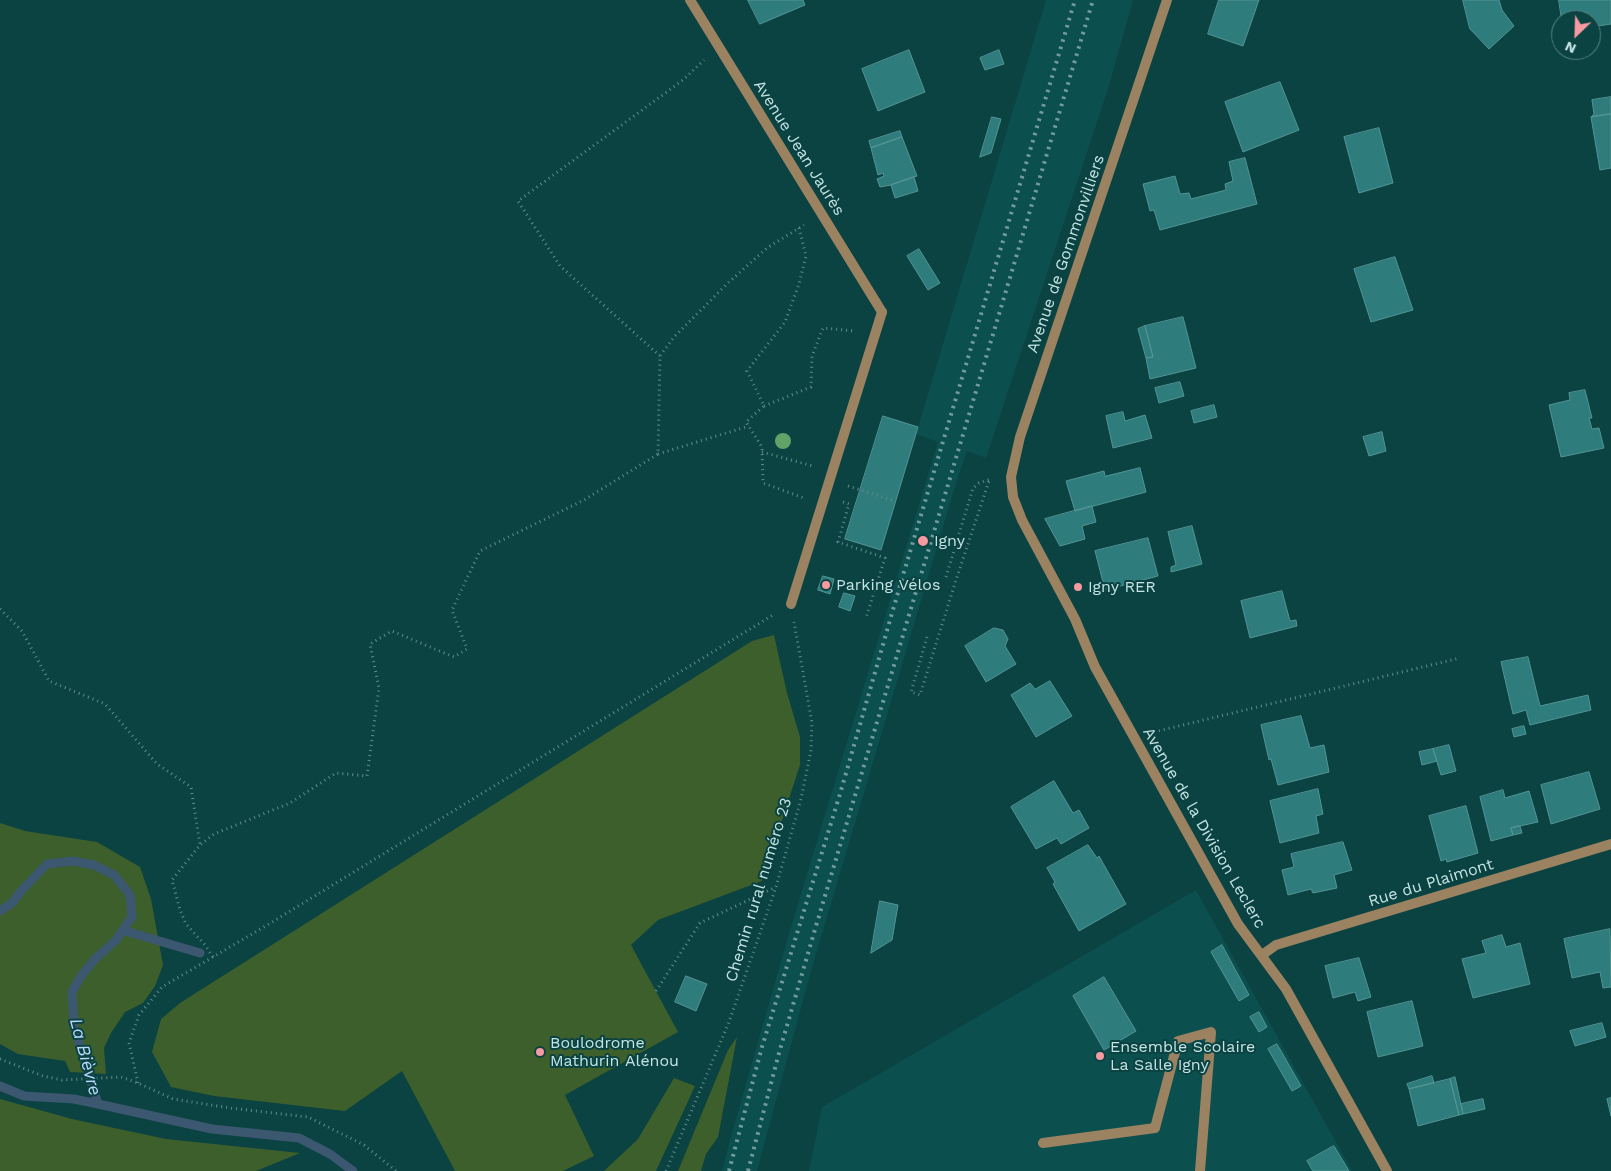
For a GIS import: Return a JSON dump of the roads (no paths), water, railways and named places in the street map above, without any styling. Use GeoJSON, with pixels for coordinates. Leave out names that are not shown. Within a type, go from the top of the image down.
{"type":"FeatureCollection","features":[{"type":"Feature","properties":{"kind":"street","name":"Avenue Jean Jaurès"},"geometry":{"type":"LineString","coordinates":[[690,0],[882,312],[790,604]]}},
{"type":"Feature","properties":{"kind":"street","name":"Avenue de Gommonvilliers"},"geometry":{"type":"LineString","coordinates":[[1022,520],[1013,497],[1011,477],[1020,438],[1167,0]]}},
{"type":"Feature","properties":{"kind":"street","name":"Avenue de la Division Leclerc"},"geometry":{"type":"LineString","coordinates":[[1022,520],[1074,619],[1095,667],[1238,924],[1286,989],[1387,1171]]}},
{"type":"Feature","properties":{"kind":"street","name":"Rue du Plaimont"},"geometry":{"type":"LineString","coordinates":[[1262,955],[1276,945],[1611,844]]}},
{"type":"Feature","properties":{"kind":"street"},"geometry":{"type":"LineString","coordinates":[[1043,1143],[1155,1128],[1178,1041],[1211,1032],[1200,1171]]}},
{"type":"Feature","properties":{"kind":"waterway","name":"La Bièvre"},"geometry":{"type":"LineString","coordinates":[[0,911],[12,903],[47,864],[73,861],[94,865],[114,875],[130,895],[132,917],[116,940],[95,959],[81,976],[72,992],[74,1027],[98,1104],[212,1129],[299,1138],[330,1154],[353,1171]]}},
{"type":"Feature","properties":{"kind":"waterway"},"geometry":{"type":"LineString","coordinates":[[122,930],[200,953]]}},
{"type":"Feature","properties":{"kind":"waterway"},"geometry":{"type":"LineString","coordinates":[[0,1086],[24,1096],[74,1099],[98,1104]]}},
{"type":"Feature","properties":{"kind":"railway"},"geometry":{"type":"LineString","coordinates":[[729,1171],[762,1047],[840,794],[901,582],[1075,0]]}},
{"type":"Feature","properties":{"kind":"railway"},"geometry":{"type":"LineString","coordinates":[[748,1171],[779,1053],[816,926],[1093,0]]}},
{"type":"Feature","properties":{"kind":"place","name":"Igny"},"geometry":{"type":"Point","coordinates":[923,541]}},
{"type":"Feature","properties":{"kind":"place","name":"Parking Vélos"},"geometry":{"type":"Point","coordinates":[826,585]}},
{"type":"Feature","properties":{"kind":"place","name":"Igny RER"},"geometry":{"type":"Point","coordinates":[1078,587]}},
{"type":"Feature","properties":{"kind":"place","name":"Boulodrome Mathurin Alénou"},"geometry":{"type":"Point","coordinates":[540,1052]}},
{"type":"Feature","properties":{"kind":"place","name":"Ensemble Scolaire La Salle Igny"},"geometry":{"type":"Point","coordinates":[1100,1056]}}]}
